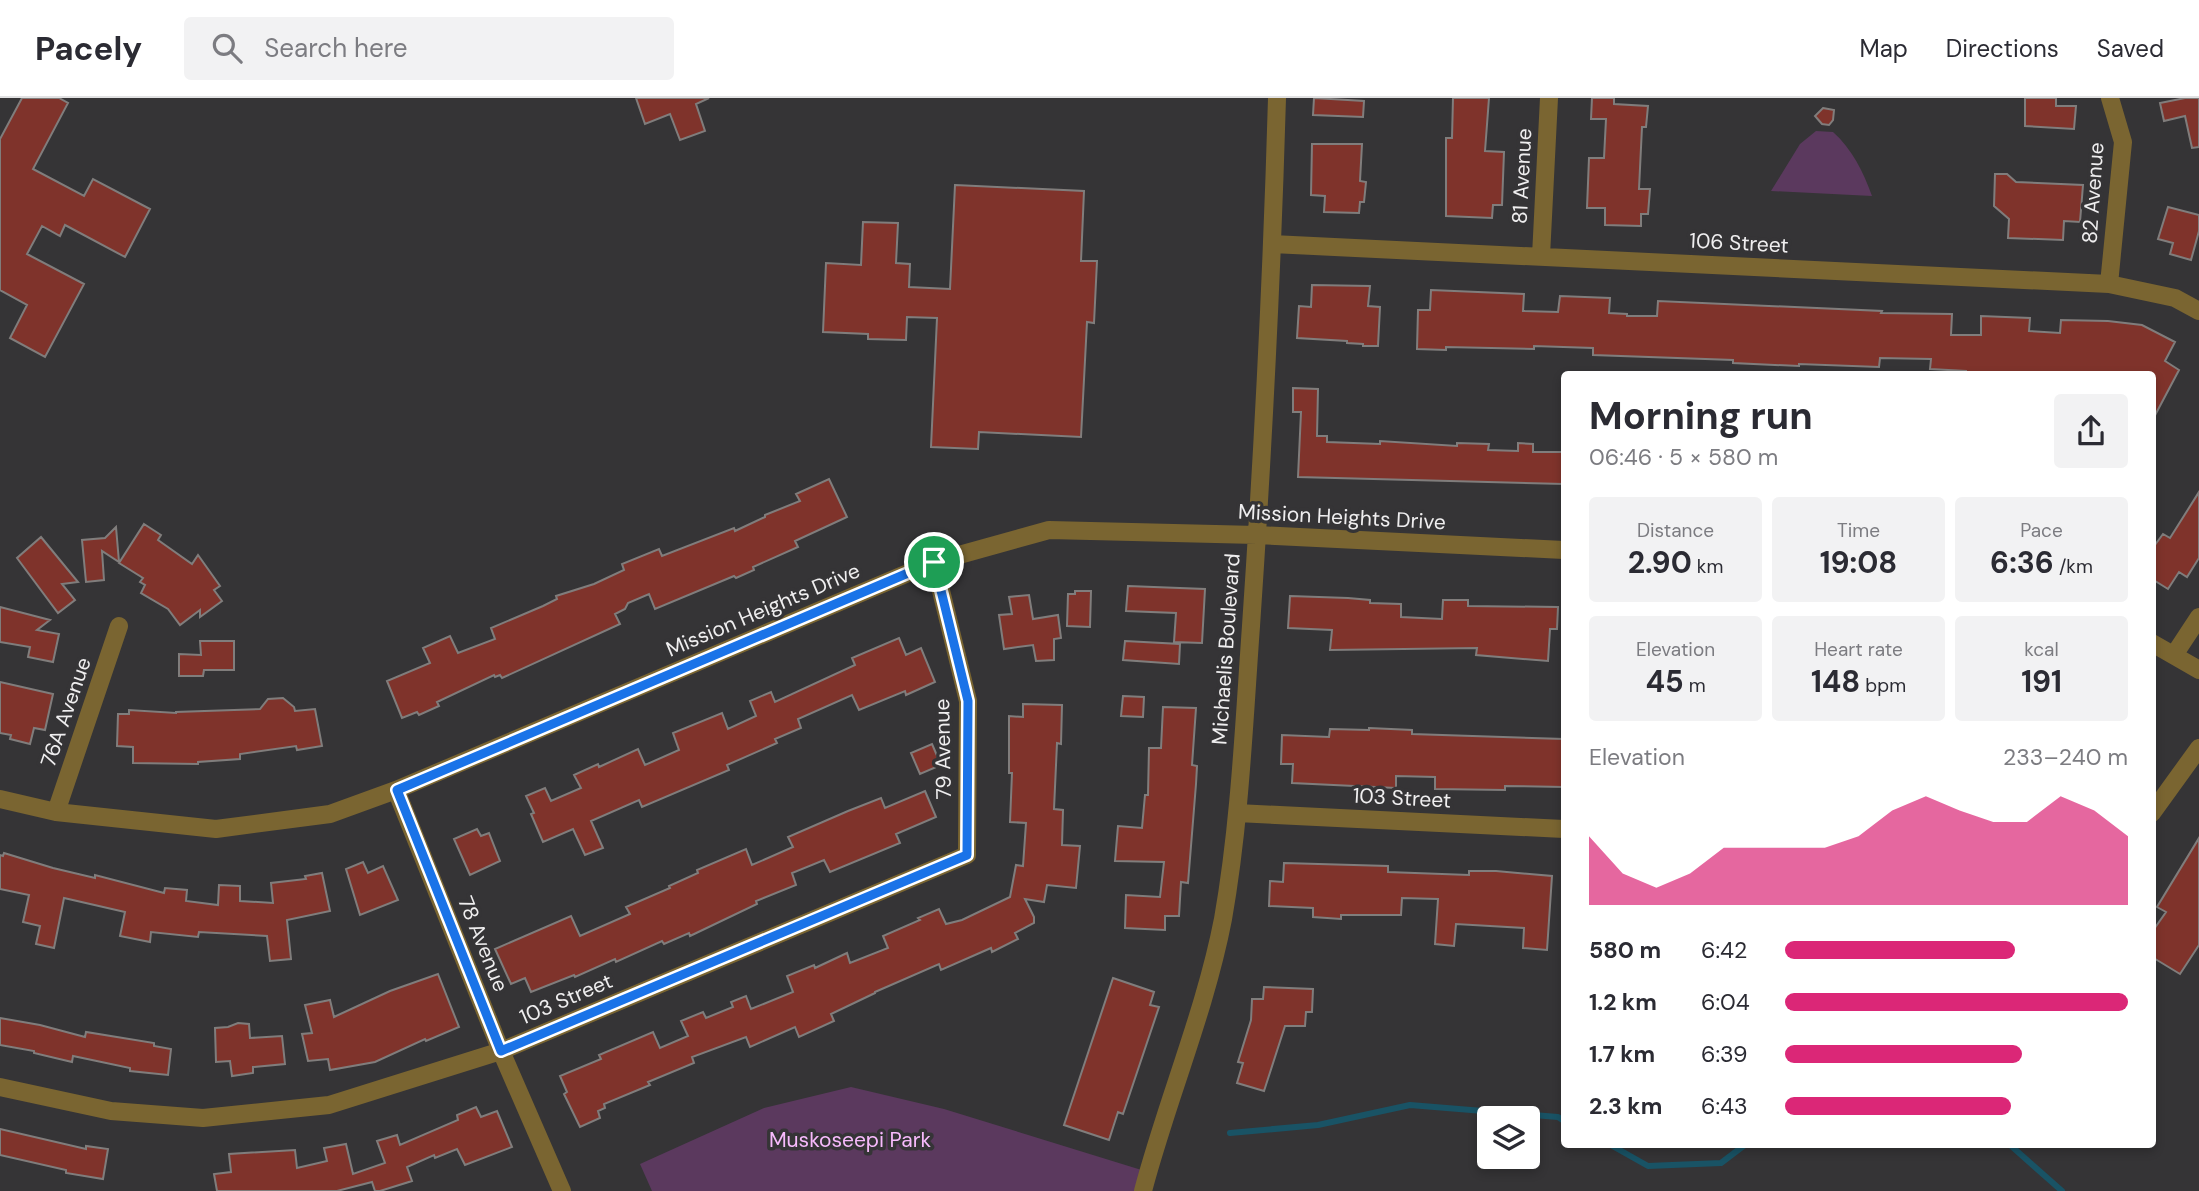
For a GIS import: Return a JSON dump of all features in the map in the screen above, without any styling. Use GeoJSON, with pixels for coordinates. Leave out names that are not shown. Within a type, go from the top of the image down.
{"type":"FeatureCollection","features":[{"type":"Feature","properties":{"kind":"street","name":"Michaelis Boulevard"},"geometry":{"type":"LineString","coordinates":[[1143,1191],[1213,961],[1230,877],[1257,535],[1277,98]]}},
{"type":"Feature","properties":{"kind":"street","name":"81 Avenue"},"geometry":{"type":"LineString","coordinates":[[1541,256],[1549,98]]}},
{"type":"Feature","properties":{"kind":"street","name":"82 Avenue"},"geometry":{"type":"LineString","coordinates":[[2109,284],[2123,142],[2112,102]]}},
{"type":"Feature","properties":{"kind":"street","name":"106 Street"},"geometry":{"type":"LineString","coordinates":[[1272,244],[2109,284],[2175,298],[2199,311]]}},
{"type":"Feature","properties":{"kind":"street","name":"Mission Heights Drive"},"geometry":{"type":"LineString","coordinates":[[0,799],[56,812],[216,829],[330,814],[397,790],[934,562],[1049,530],[1257,535],[1561,550]]}},
{"type":"Feature","properties":{"kind":"street","name":"79 Avenue"},"geometry":{"type":"LineString","coordinates":[[934,562],[968,701],[967,855]]}},
{"type":"Feature","properties":{"kind":"street"},"geometry":{"type":"LineString","coordinates":[[2174,654],[2199,617]]}},
{"type":"Feature","properties":{"kind":"street","name":"76A Avenue"},"geometry":{"type":"LineString","coordinates":[[56,812],[119,626]]}},
{"type":"Feature","properties":{"kind":"street"},"geometry":{"type":"LineString","coordinates":[[2156,645],[2199,670]]}},
{"type":"Feature","properties":{"kind":"street"},"geometry":{"type":"LineString","coordinates":[[2156,807],[2199,748]]}},
{"type":"Feature","properties":{"kind":"street","name":"78 Avenue"},"geometry":{"type":"LineString","coordinates":[[397,790],[501,1051],[562,1191]]}},
{"type":"Feature","properties":{"kind":"street","name":"103 Street"},"geometry":{"type":"LineString","coordinates":[[1237,813],[1561,829]]}},
{"type":"Feature","properties":{"kind":"street","name":"103 Street"},"geometry":{"type":"LineString","coordinates":[[0,1087],[111,1111],[203,1118],[328,1105],[501,1051],[967,855]]}},
{"type":"Feature","properties":{"kind":"green space"},"geometry":{"type":"Polygon","coordinates":[[[1816,131],[1833,132],[1846,146],[1861,169],[1872,196],[1771,191],[1800,144],[1816,131]]]}},
{"type":"Feature","properties":{"kind":"green space","name":"Muskoseepi Park"},"geometry":{"type":"Polygon","coordinates":[[[851,1087],[944,1109],[1148,1172],[1143,1191],[652,1191],[640,1164],[764,1108],[851,1087]]]}},
{"type":"Feature","properties":{"kind":"building"},"geometry":{"type":"Polygon","coordinates":[[[22,98],[59,98],[68,103],[33,169],[84,196],[93,179],[150,209],[125,257],[65,225],[60,236],[42,226],[27,254],[84,284],[45,357],[10,338],[27,305],[0,290],[0,139],[22,98]]]}},
{"type":"Feature","properties":{"kind":"building"},"geometry":{"type":"Polygon","coordinates":[[[636,98],[709,98],[696,104],[705,131],[680,140],[670,114],[645,124],[636,98]]]}},
{"type":"Feature","properties":{"kind":"building"},"geometry":{"type":"Polygon","coordinates":[[[1314,98],[1364,101],[1363,117],[1313,115],[1314,98]]]}},
{"type":"Feature","properties":{"kind":"building"},"geometry":{"type":"Polygon","coordinates":[[[1453,98],[1489,98],[1485,151],[1504,152],[1502,205],[1493,205],[1492,218],[1446,216],[1446,138],[1452,138],[1453,98]]]}},
{"type":"Feature","properties":{"kind":"building"},"geometry":{"type":"Polygon","coordinates":[[[1592,98],[1614,98],[1614,104],[1648,106],[1646,127],[1642,127],[1639,189],[1650,189],[1648,214],[1641,214],[1641,226],[1605,225],[1605,208],[1587,208],[1589,158],[1604,158],[1606,119],[1591,119],[1592,98]]]}},
{"type":"Feature","properties":{"kind":"building"},"geometry":{"type":"Polygon","coordinates":[[[2025,98],[2056,98],[2056,106],[2076,106],[2074,129],[2025,126],[2025,98]]]}},
{"type":"Feature","properties":{"kind":"building"},"geometry":{"type":"Polygon","coordinates":[[[2199,98],[2199,147],[2192,148],[2185,116],[2164,121],[2160,103],[2199,98]]]}},
{"type":"Feature","properties":{"kind":"building"},"geometry":{"type":"Polygon","coordinates":[[[1823,108],[1834,110],[1833,120],[1829,125],[1822,124],[1815,116],[1823,108]]]}},
{"type":"Feature","properties":{"kind":"building"},"geometry":{"type":"Polygon","coordinates":[[[1312,144],[1362,144],[1360,181],[1366,182],[1364,202],[1360,202],[1359,213],[1324,212],[1325,196],[1311,195],[1312,144]]]}},
{"type":"Feature","properties":{"kind":"building"},"geometry":{"type":"Polygon","coordinates":[[[1995,174],[2007,174],[2016,182],[2083,185],[2080,222],[2064,221],[2063,240],[2008,238],[2009,219],[1994,206],[1995,174]]]}},
{"type":"Feature","properties":{"kind":"building"},"geometry":{"type":"Polygon","coordinates":[[[955,185],[1084,191],[1081,261],[1097,261],[1094,323],[1087,322],[1081,437],[979,432],[978,449],[931,447],[937,318],[907,317],[906,340],[868,339],[868,334],[823,332],[826,263],[861,265],[863,222],[898,223],[896,263],[910,264],[909,287],[950,289],[955,185]]]}},
{"type":"Feature","properties":{"kind":"building"},"geometry":{"type":"Polygon","coordinates":[[[2168,207],[2199,215],[2199,231],[2191,260],[2170,254],[2173,243],[2158,239],[2168,207]]]}},
{"type":"Feature","properties":{"kind":"building"},"geometry":{"type":"Polygon","coordinates":[[[1312,285],[1370,286],[1368,306],[1380,307],[1378,346],[1297,338],[1299,306],[1311,307],[1312,285]]]}},
{"type":"Feature","properties":{"kind":"building"},"geometry":{"type":"Polygon","coordinates":[[[1431,290],[1524,294],[1523,311],[1558,312],[1560,296],[1610,298],[1609,313],[1627,316],[1657,316],[1658,301],[1882,311],[1881,313],[1952,314],[1951,335],[1981,335],[1981,316],[2030,318],[2029,331],[2060,333],[2061,320],[2108,321],[2142,325],[2175,342],[2165,361],[2179,370],[2156,413],[2156,371],[1966,371],[1930,369],[1931,359],[1880,358],[1879,367],[1799,366],[1733,363],[1733,360],[1593,355],[1593,348],[1534,346],[1534,349],[1417,349],[1418,310],[1430,310],[1431,290]]]}},
{"type":"Feature","properties":{"kind":"building"},"geometry":{"type":"Polygon","coordinates":[[[1293,388],[1318,389],[1317,436],[1327,436],[1327,442],[1380,444],[1380,441],[1457,446],[1457,443],[1489,444],[1488,450],[1518,451],[1518,443],[1533,444],[1533,452],[1561,452],[1561,484],[1298,477],[1301,412],[1293,412],[1293,388]]]}},
{"type":"Feature","properties":{"kind":"building"},"geometry":{"type":"Polygon","coordinates":[[[829,479],[847,517],[795,541],[798,547],[753,567],[754,570],[736,578],[734,576],[655,609],[649,594],[628,603],[625,609],[615,614],[620,624],[502,678],[500,675],[494,675],[437,702],[439,706],[419,715],[417,712],[402,718],[387,681],[430,663],[423,648],[450,636],[458,653],[495,639],[491,628],[543,606],[557,599],[556,596],[594,584],[624,570],[622,564],[659,549],[662,556],[734,528],[735,531],[800,501],[796,494],[829,479]]]}},
{"type":"Feature","properties":{"kind":"building"},"geometry":{"type":"Polygon","coordinates":[[[2199,492],[2199,558],[2187,577],[2179,572],[2168,589],[2156,582],[2156,544],[2163,534],[2170,538],[2199,492]]]}},
{"type":"Feature","properties":{"kind":"building"},"geometry":{"type":"Polygon","coordinates":[[[144,524],[161,535],[158,540],[192,564],[198,555],[220,586],[214,590],[222,601],[200,617],[200,610],[180,625],[168,609],[141,593],[145,585],[140,582],[143,578],[119,563],[144,524]]]}},
{"type":"Feature","properties":{"kind":"building"},"geometry":{"type":"Polygon","coordinates":[[[116,527],[119,562],[102,551],[104,580],[86,582],[82,540],[105,538],[116,527]]]}},
{"type":"Feature","properties":{"kind":"building"},"geometry":{"type":"Polygon","coordinates":[[[41,537],[78,582],[62,584],[75,600],[58,613],[17,558],[41,537]]]}},
{"type":"Feature","properties":{"kind":"building"},"geometry":{"type":"Polygon","coordinates":[[[1128,586],[1205,589],[1202,643],[1174,642],[1176,613],[1126,611],[1128,586]]]}},
{"type":"Feature","properties":{"kind":"building"},"geometry":{"type":"Polygon","coordinates":[[[1075,591],[1091,591],[1090,627],[1067,626],[1068,594],[1075,594],[1075,591]]]}},
{"type":"Feature","properties":{"kind":"building"},"geometry":{"type":"Polygon","coordinates":[[[1029,595],[1033,619],[1058,615],[1061,638],[1054,639],[1054,660],[1036,661],[1033,645],[1004,649],[999,615],[1012,614],[1009,597],[1029,595]]]}},
{"type":"Feature","properties":{"kind":"building"},"geometry":{"type":"Polygon","coordinates":[[[1290,596],[1348,598],[1370,600],[1370,603],[1401,604],[1401,617],[1442,619],[1443,600],[1468,600],[1468,606],[1558,607],[1557,629],[1550,629],[1548,661],[1476,655],[1477,648],[1330,650],[1332,630],[1288,628],[1290,596]]]}},
{"type":"Feature","properties":{"kind":"building"},"geometry":{"type":"Polygon","coordinates":[[[0,607],[50,620],[37,630],[59,634],[53,662],[28,657],[30,647],[0,642],[0,607]]]}},
{"type":"Feature","properties":{"kind":"building"},"geometry":{"type":"Polygon","coordinates":[[[899,638],[906,655],[921,648],[935,682],[906,695],[905,691],[859,710],[852,695],[798,719],[801,728],[775,739],[777,743],[727,765],[729,770],[642,807],[639,800],[591,821],[603,848],[585,855],[573,829],[543,842],[526,796],[545,788],[551,801],[581,788],[574,775],[638,749],[645,765],[679,750],[673,733],[722,713],[728,729],[756,716],[750,701],[771,692],[775,702],[855,665],[852,658],[899,638]]]}},
{"type":"Feature","properties":{"kind":"building"},"geometry":{"type":"Polygon","coordinates":[[[200,641],[234,641],[234,670],[204,670],[203,676],[179,676],[179,654],[201,655],[200,641]]]}},
{"type":"Feature","properties":{"kind":"building"},"geometry":{"type":"Polygon","coordinates":[[[1125,641],[1180,644],[1179,664],[1123,660],[1125,641]]]}},
{"type":"Feature","properties":{"kind":"building"},"geometry":{"type":"Polygon","coordinates":[[[0,682],[53,694],[45,730],[34,728],[30,744],[10,739],[11,735],[0,733],[0,682]]]}},
{"type":"Feature","properties":{"kind":"building"},"geometry":{"type":"Polygon","coordinates":[[[1123,696],[1144,697],[1143,717],[1121,716],[1123,696]]]}},
{"type":"Feature","properties":{"kind":"building"},"geometry":{"type":"Polygon","coordinates":[[[283,698],[295,711],[315,709],[322,746],[297,750],[296,746],[240,754],[240,759],[198,764],[133,763],[133,747],[117,746],[118,714],[129,714],[129,710],[176,713],[260,709],[268,699],[283,698]]]}},
{"type":"Feature","properties":{"kind":"building"},"geometry":{"type":"Polygon","coordinates":[[[1023,704],[1062,705],[1054,809],[1063,810],[1062,845],[1080,846],[1076,888],[1047,885],[1044,902],[1025,899],[1034,917],[1034,923],[1015,933],[1018,939],[992,952],[991,948],[941,970],[939,964],[875,992],[831,1014],[834,1021],[799,1037],[795,1027],[750,1047],[746,1037],[692,1057],[694,1063],[604,1104],[605,1108],[598,1111],[600,1118],[580,1127],[564,1094],[567,1092],[560,1076],[601,1059],[599,1055],[653,1032],[660,1048],[688,1036],[681,1021],[703,1012],[706,1018],[733,1007],[731,1002],[746,996],[751,1009],[793,992],[787,976],[814,965],[815,968],[847,953],[850,963],[888,948],[883,936],[920,920],[918,918],[939,909],[946,924],[962,920],[1010,897],[1016,865],[1023,866],[1026,823],[1010,822],[1012,773],[1009,773],[1009,716],[1023,717],[1023,704]]]}},
{"type":"Feature","properties":{"kind":"building"},"geometry":{"type":"Polygon","coordinates":[[[1163,707],[1196,708],[1192,765],[1197,766],[1188,883],[1181,882],[1179,916],[1165,916],[1165,930],[1125,928],[1126,895],[1160,897],[1164,862],[1115,861],[1118,826],[1142,828],[1145,795],[1148,795],[1149,748],[1161,748],[1163,707]]]}},
{"type":"Feature","properties":{"kind":"building"},"geometry":{"type":"Polygon","coordinates":[[[1330,729],[1561,739],[1561,787],[1505,786],[1505,790],[1435,789],[1435,777],[1396,776],[1396,788],[1292,783],[1293,764],[1281,764],[1282,735],[1329,737],[1330,729]]]}},
{"type":"Feature","properties":{"kind":"building"},"geometry":{"type":"Polygon","coordinates":[[[932,744],[941,765],[920,774],[911,753],[932,744]]]}},
{"type":"Feature","properties":{"kind":"building"},"geometry":{"type":"Polygon","coordinates":[[[925,791],[936,817],[896,834],[900,843],[830,872],[824,860],[792,873],[796,885],[756,901],[757,904],[690,936],[689,933],[664,944],[662,941],[616,962],[615,959],[575,977],[574,975],[531,992],[525,978],[511,984],[495,949],[571,916],[580,936],[630,914],[626,907],[670,888],[669,886],[698,873],[697,870],[746,849],[752,865],[793,847],[788,837],[848,811],[881,798],[885,808],[925,791]]]}},
{"type":"Feature","properties":{"kind":"building"},"geometry":{"type":"Polygon","coordinates":[[[477,829],[481,836],[489,833],[500,861],[470,875],[454,839],[477,829]]]}},
{"type":"Feature","properties":{"kind":"building"},"geometry":{"type":"Polygon","coordinates":[[[2199,838],[2199,945],[2180,974],[2156,959],[2156,926],[2166,912],[2157,907],[2199,838]]]}},
{"type":"Feature","properties":{"kind":"building"},"geometry":{"type":"Polygon","coordinates":[[[4,853],[53,868],[95,878],[95,875],[164,893],[165,888],[187,890],[186,901],[218,905],[219,885],[240,886],[240,901],[273,903],[271,883],[306,879],[305,876],[322,873],[330,911],[287,920],[291,959],[270,961],[267,936],[199,932],[198,937],[151,932],[150,942],[120,936],[125,912],[64,898],[54,948],[36,944],[40,926],[23,922],[29,895],[0,889],[0,855],[3,856],[4,853]]]}},
{"type":"Feature","properties":{"kind":"building"},"geometry":{"type":"Polygon","coordinates":[[[363,862],[368,873],[383,866],[398,900],[360,915],[346,869],[363,862]]]}},
{"type":"Feature","properties":{"kind":"building"},"geometry":{"type":"Polygon","coordinates":[[[1284,863],[1388,866],[1388,872],[1469,875],[1469,871],[1496,871],[1552,876],[1547,950],[1523,948],[1524,928],[1456,924],[1454,946],[1435,944],[1438,899],[1402,898],[1401,915],[1341,915],[1341,919],[1313,917],[1313,908],[1269,906],[1270,881],[1283,882],[1284,863]]]}},
{"type":"Feature","properties":{"kind":"building"},"geometry":{"type":"Polygon","coordinates":[[[438,974],[459,1027],[375,1062],[330,1070],[328,1059],[308,1061],[302,1034],[312,1033],[305,1005],[330,1000],[334,1017],[390,991],[438,974]]]}},
{"type":"Feature","properties":{"kind":"building"},"geometry":{"type":"Polygon","coordinates":[[[1113,978],[1154,992],[1150,1005],[1159,1007],[1123,1114],[1118,1112],[1109,1140],[1064,1125],[1113,978]]]}},
{"type":"Feature","properties":{"kind":"building"},"geometry":{"type":"Polygon","coordinates":[[[1264,987],[1313,989],[1312,1012],[1306,1012],[1305,1026],[1285,1026],[1264,1091],[1237,1083],[1243,1063],[1238,1062],[1251,1020],[1252,999],[1263,999],[1264,987]]]}},
{"type":"Feature","properties":{"kind":"building"},"geometry":{"type":"Polygon","coordinates":[[[0,1018],[85,1037],[86,1032],[154,1043],[154,1046],[171,1049],[168,1075],[130,1071],[130,1068],[73,1056],[72,1062],[0,1045],[0,1018]]]}},
{"type":"Feature","properties":{"kind":"building"},"geometry":{"type":"Polygon","coordinates":[[[238,1023],[249,1024],[250,1038],[282,1036],[285,1064],[253,1067],[253,1073],[232,1076],[230,1061],[216,1062],[215,1028],[238,1023]]]}},
{"type":"Feature","properties":{"kind":"building"},"geometry":{"type":"Polygon","coordinates":[[[476,1107],[481,1117],[497,1111],[512,1147],[465,1165],[457,1149],[435,1158],[434,1155],[407,1167],[412,1181],[380,1191],[375,1191],[372,1182],[337,1191],[217,1191],[214,1174],[231,1172],[229,1154],[295,1150],[297,1168],[327,1161],[324,1148],[346,1144],[353,1174],[385,1163],[377,1141],[397,1135],[400,1145],[458,1120],[457,1115],[476,1107]]]}},
{"type":"Feature","properties":{"kind":"building"},"geometry":{"type":"Polygon","coordinates":[[[0,1129],[86,1149],[86,1146],[108,1149],[103,1179],[66,1173],[66,1170],[0,1155],[0,1129]]]}},
{"type":"Feature","properties":{"kind":"waterway"},"geometry":{"type":"LineString","coordinates":[[1230,1133],[1318,1125],[1410,1105],[1561,1119]]}},
{"type":"Feature","properties":{"kind":"waterway"},"geometry":{"type":"LineString","coordinates":[[1616,1148],[1648,1166],[1721,1163],[1741,1148]]}},
{"type":"Feature","properties":{"kind":"waterway"},"geometry":{"type":"LineString","coordinates":[[2014,1148],[2062,1191]]}},
{"type":"Feature","properties":{"kind":"route"},"geometry":{"type":"LineString","coordinates":[[934,562],[968,701],[967,855],[501,1051],[397,790],[934,562]]}}]}
